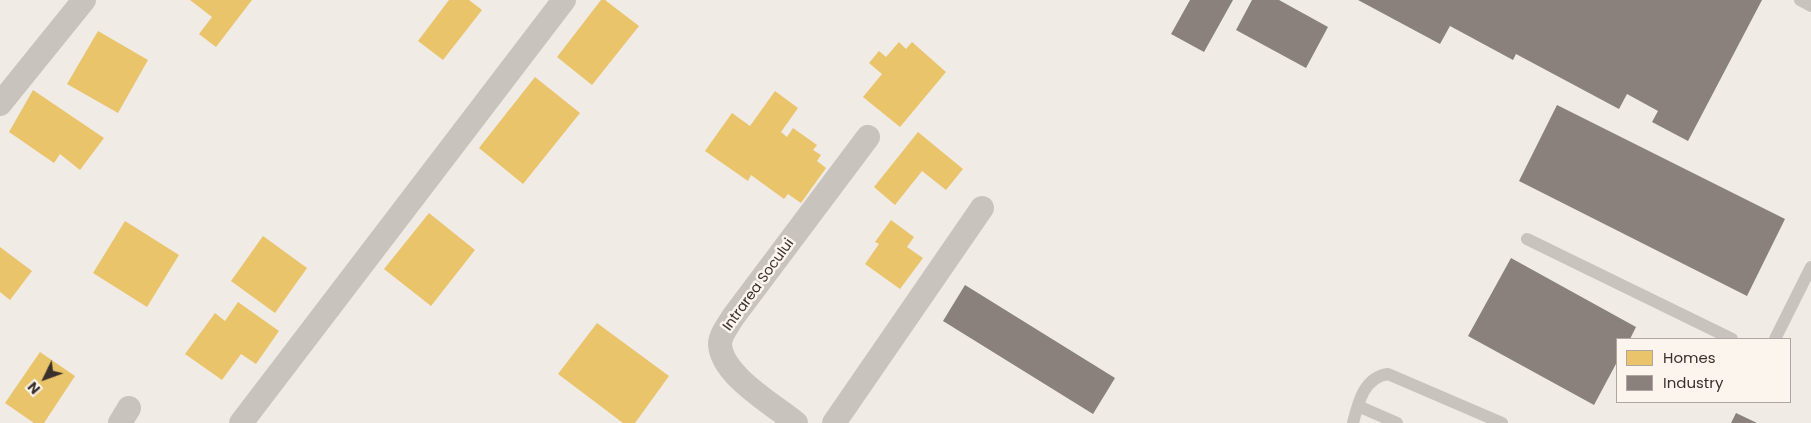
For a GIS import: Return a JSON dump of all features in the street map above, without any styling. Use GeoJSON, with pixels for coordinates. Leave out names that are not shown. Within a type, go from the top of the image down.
{"type":"FeatureCollection","features":[{"type":"Feature","properties":{"kind":"street"},"geometry":{"type":"LineString","coordinates":[[0,104],[84,0]]}},
{"type":"Feature","properties":{"kind":"street"},"geometry":{"type":"LineString","coordinates":[[241,423],[564,0]]}},
{"type":"Feature","properties":{"kind":"street","name":"Intrarea Socului"},"geometry":{"type":"LineString","coordinates":[[796,423],[732,372],[723,360],[720,343],[734,317],[868,137]]}},
{"type":"Feature","properties":{"kind":"street"},"geometry":{"type":"LineString","coordinates":[[834,423],[982,208]]}},
{"type":"Feature","properties":{"kind":"lane"},"geometry":{"type":"LineString","coordinates":[[1800,0],[1811,6]]}},
{"type":"Feature","properties":{"kind":"lane"},"geometry":{"type":"LineString","coordinates":[[1527,239],[1730,338]]}},
{"type":"Feature","properties":{"kind":"lane"},"geometry":{"type":"LineString","coordinates":[[1776,338],[1811,267]]}},
{"type":"Feature","properties":{"kind":"lane"},"geometry":{"type":"LineString","coordinates":[[1353,423],[1360,397],[1370,381],[1381,374],[1388,374],[1502,423]]}},
{"type":"Feature","properties":{"kind":"lane"},"geometry":{"type":"LineString","coordinates":[[1358,406],[1398,423]]}},
{"type":"Feature","properties":{"kind":"building: Homes"},"geometry":{"type":"Polygon","coordinates":[[[190,0],[252,0],[216,47],[199,34],[212,17],[190,0]]]}},
{"type":"Feature","properties":{"kind":"building: Homes"},"geometry":{"type":"Polygon","coordinates":[[[449,0],[469,0],[482,10],[443,60],[418,41],[449,0]]]}},
{"type":"Feature","properties":{"kind":"building: Homes"},"geometry":{"type":"Polygon","coordinates":[[[601,0],[605,0],[639,26],[592,85],[557,57],[601,0]]]}},
{"type":"Feature","properties":{"kind":"building: Homes"},"geometry":{"type":"Polygon","coordinates":[[[98,31],[148,60],[118,113],[67,84],[98,31]]]}},
{"type":"Feature","properties":{"kind":"building: Homes"},"geometry":{"type":"Polygon","coordinates":[[[899,42],[906,49],[912,42],[946,72],[900,127],[863,97],[882,74],[869,63],[879,51],[886,57],[899,42]]]}},
{"type":"Feature","properties":{"kind":"building: Homes"},"geometry":{"type":"Polygon","coordinates":[[[535,77],[580,113],[523,184],[479,148],[535,77]]]}},
{"type":"Feature","properties":{"kind":"building: Homes"},"geometry":{"type":"Polygon","coordinates":[[[33,90],[104,138],[80,170],[60,154],[54,163],[9,132],[33,90]]]}},
{"type":"Feature","properties":{"kind":"building: Homes"},"geometry":{"type":"Polygon","coordinates":[[[775,91],[798,108],[781,132],[787,137],[793,128],[817,145],[813,150],[821,155],[817,161],[826,168],[801,203],[788,194],[784,199],[751,175],[748,181],[705,151],[732,113],[750,126],[775,91]]]}},
{"type":"Feature","properties":{"kind":"building: Homes"},"geometry":{"type":"Polygon","coordinates":[[[918,132],[963,169],[946,190],[922,171],[895,205],[874,187],[918,132]]]}},
{"type":"Feature","properties":{"kind":"building: Homes"},"geometry":{"type":"Polygon","coordinates":[[[429,213],[475,250],[431,306],[384,269],[429,213]]]}},
{"type":"Feature","properties":{"kind":"building: Homes"},"geometry":{"type":"Polygon","coordinates":[[[891,220],[914,237],[907,247],[923,258],[900,289],[865,264],[879,244],[875,242],[891,220]]]}},
{"type":"Feature","properties":{"kind":"building: Homes"},"geometry":{"type":"Polygon","coordinates":[[[125,221],[179,255],[147,307],[93,273],[125,221]]]}},
{"type":"Feature","properties":{"kind":"building: Homes"},"geometry":{"type":"Polygon","coordinates":[[[263,236],[307,268],[275,313],[231,281],[263,236]]]}},
{"type":"Feature","properties":{"kind":"building: Homes"},"geometry":{"type":"Polygon","coordinates":[[[0,247],[32,271],[10,300],[0,292],[0,247]]]}},
{"type":"Feature","properties":{"kind":"building: Homes"},"geometry":{"type":"Polygon","coordinates":[[[238,302],[279,331],[256,364],[241,354],[222,380],[185,354],[215,313],[225,321],[238,302]]]}},
{"type":"Feature","properties":{"kind":"building: Homes"},"geometry":{"type":"Polygon","coordinates":[[[597,323],[669,376],[635,423],[623,423],[558,374],[597,323]]]}},
{"type":"Feature","properties":{"kind":"building: Homes"},"geometry":{"type":"Polygon","coordinates":[[[40,352],[75,376],[44,423],[34,423],[5,403],[40,352]]]}},
{"type":"Feature","properties":{"kind":"building: Industry"},"geometry":{"type":"Polygon","coordinates":[[[1190,0],[1233,0],[1204,52],[1171,34],[1190,0]]]}},
{"type":"Feature","properties":{"kind":"building: Industry"},"geometry":{"type":"Polygon","coordinates":[[[1252,0],[1279,0],[1328,27],[1306,68],[1236,30],[1252,0]]]}},
{"type":"Feature","properties":{"kind":"building: Industry"},"geometry":{"type":"Polygon","coordinates":[[[1358,0],[1762,0],[1688,141],[1652,122],[1658,111],[1627,94],[1619,109],[1516,54],[1513,60],[1450,26],[1440,44],[1358,0]]]}},
{"type":"Feature","properties":{"kind":"building: Industry"},"geometry":{"type":"Polygon","coordinates":[[[1557,105],[1785,219],[1747,296],[1519,181],[1557,105]]]}},
{"type":"Feature","properties":{"kind":"building: Industry"},"geometry":{"type":"Polygon","coordinates":[[[1511,258],[1636,327],[1630,338],[1616,338],[1616,364],[1594,405],[1468,336],[1511,258]]]}},
{"type":"Feature","properties":{"kind":"building: Industry"},"geometry":{"type":"Polygon","coordinates":[[[965,285],[1115,378],[1093,414],[943,321],[965,285]]]}},
{"type":"Feature","properties":{"kind":"building: Industry"},"geometry":{"type":"Polygon","coordinates":[[[1736,413],[1757,423],[1731,423],[1736,413]]]}}]}
